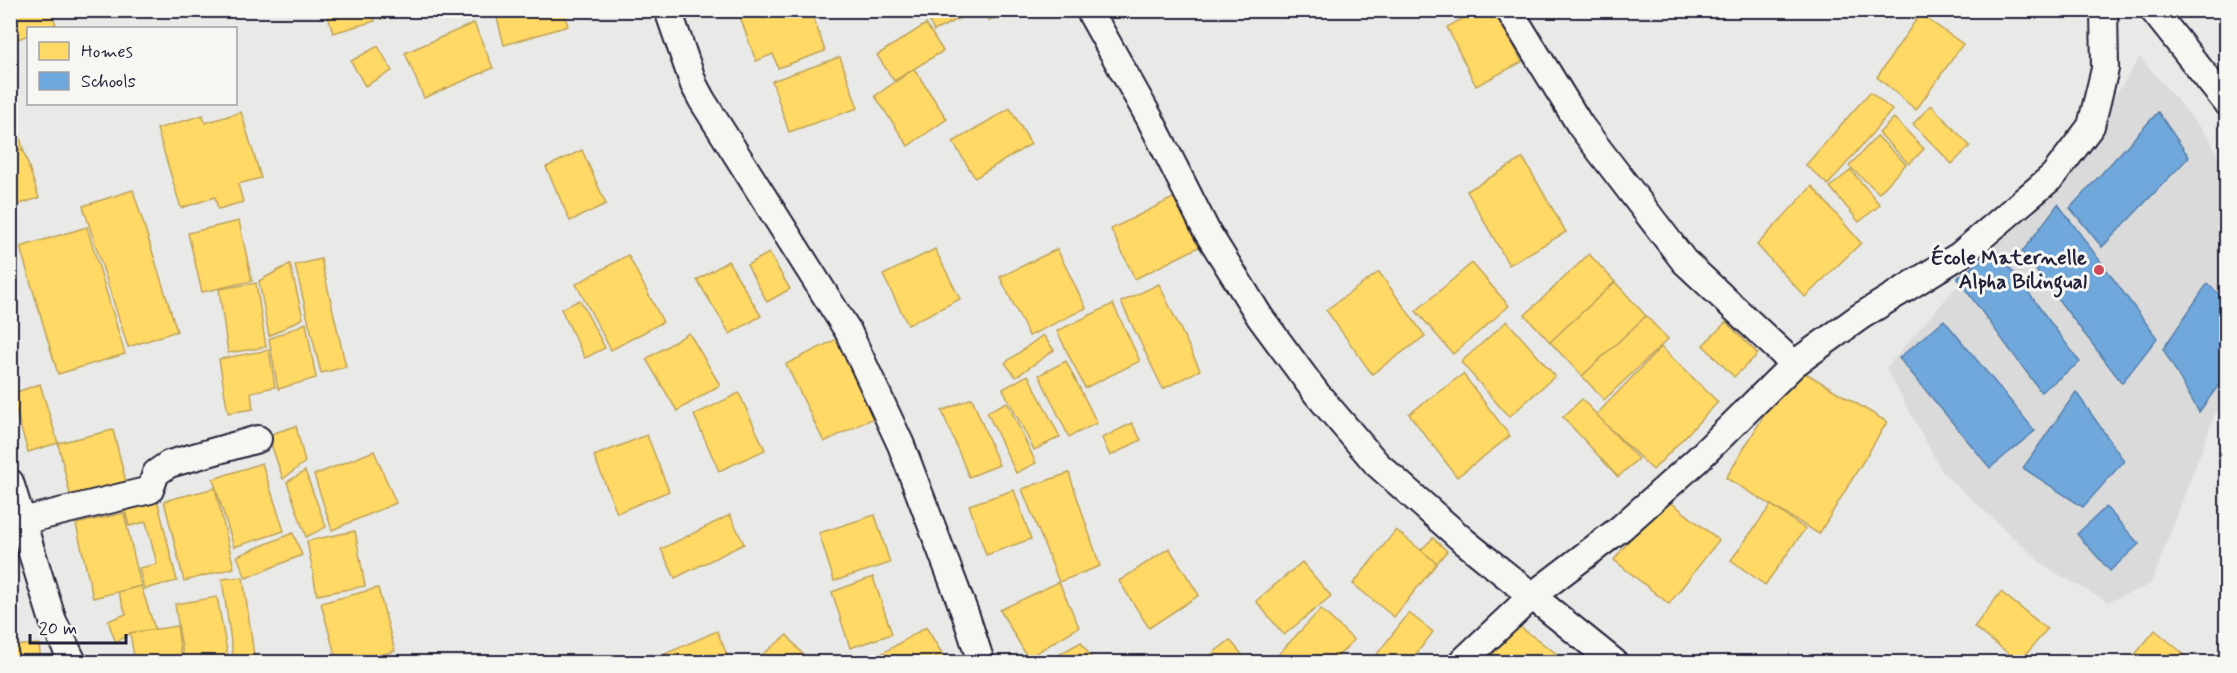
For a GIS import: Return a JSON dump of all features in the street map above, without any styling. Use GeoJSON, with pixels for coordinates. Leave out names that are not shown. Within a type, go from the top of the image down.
{"type":"FeatureCollection","features":[{"type":"Feature","properties":{"kind":"street"},"geometry":{"type":"LineString","coordinates":[[668,10],[698,92],[848,331],[901,445],[966,616],[981,663]]}},
{"type":"Feature","properties":{"kind":"street"},"geometry":{"type":"LineString","coordinates":[[1089,10],[1150,119],[1206,230],[1260,316],[1317,394],[1377,464],[1465,542],[1614,663]]}},
{"type":"Feature","properties":{"kind":"street"},"geometry":{"type":"LineString","coordinates":[[1509,10],[1580,125],[1684,261],[1794,364]]}},
{"type":"Feature","properties":{"kind":"street"},"geometry":{"type":"LineString","coordinates":[[1462,663],[1532,596],[1629,520],[1697,460],[1794,364],[1862,316],[1960,255],[2053,176],[2091,126],[2105,69],[2104,10]]}},
{"type":"Feature","properties":{"kind":"street"},"geometry":{"type":"LineString","coordinates":[[2152,10],[2226,102]]}},
{"type":"Feature","properties":{"kind":"street"},"geometry":{"type":"LineString","coordinates":[[22,521],[150,490],[156,473],[169,464],[258,439]]}},
{"type":"Feature","properties":{"kind":"street"},"geometry":{"type":"LineString","coordinates":[[10,482],[53,621],[73,663]]}},
{"type":"Feature","properties":{"kind":"shaded area","name":"École Maternelle Alpha Bilingual"},"geometry":{"type":"Polygon","coordinates":[[[2140,57],[2210,139],[2226,173],[2226,393],[2220,401],[2151,584],[2108,602],[2047,568],[1943,473],[1886,368],[2097,124],[2140,57]]]}},
{"type":"Feature","properties":{"kind":"building: Homes"},"geometry":{"type":"Polygon","coordinates":[[[10,10],[50,10],[56,24],[48,27],[27,27],[27,35],[13,41],[10,34],[10,10]]]}},
{"type":"Feature","properties":{"kind":"building: Homes"},"geometry":{"type":"Polygon","coordinates":[[[326,10],[372,10],[375,21],[333,33],[326,10]]]}},
{"type":"Feature","properties":{"kind":"building: Homes"},"geometry":{"type":"Polygon","coordinates":[[[378,10],[406,10],[381,19],[378,10]]]}},
{"type":"Feature","properties":{"kind":"building: Homes"},"geometry":{"type":"Polygon","coordinates":[[[495,10],[563,10],[568,26],[504,45],[495,10]]]}},
{"type":"Feature","properties":{"kind":"building: Homes"},"geometry":{"type":"Polygon","coordinates":[[[748,10],[811,10],[825,51],[778,68],[773,54],[756,61],[739,14],[748,10]]]}},
{"type":"Feature","properties":{"kind":"building: Homes"},"geometry":{"type":"Polygon","coordinates":[[[924,10],[976,10],[934,31],[924,10]]]}},
{"type":"Feature","properties":{"kind":"building: Homes"},"geometry":{"type":"Polygon","coordinates":[[[987,10],[1021,10],[989,20],[987,10]]]}},
{"type":"Feature","properties":{"kind":"building: Homes"},"geometry":{"type":"Polygon","coordinates":[[[1479,10],[1496,10],[1522,62],[1476,86],[1447,27],[1479,10]]]}},
{"type":"Feature","properties":{"kind":"building: Homes"},"geometry":{"type":"Polygon","coordinates":[[[1920,14],[1963,44],[1916,110],[1877,77],[1920,14]]]}},
{"type":"Feature","properties":{"kind":"building: Homes"},"geometry":{"type":"Polygon","coordinates":[[[474,23],[493,68],[424,98],[405,53],[474,23]]]}},
{"type":"Feature","properties":{"kind":"building: Homes"},"geometry":{"type":"Polygon","coordinates":[[[926,24],[943,51],[894,81],[877,55],[926,24]]]}},
{"type":"Feature","properties":{"kind":"building: Homes"},"geometry":{"type":"Polygon","coordinates":[[[378,46],[392,71],[365,86],[351,61],[378,46]]]}},
{"type":"Feature","properties":{"kind":"building: Homes"},"geometry":{"type":"Polygon","coordinates":[[[840,57],[858,108],[789,132],[772,81],[840,57]]]}},
{"type":"Feature","properties":{"kind":"building: Homes"},"geometry":{"type":"Polygon","coordinates":[[[914,69],[947,119],[908,146],[875,96],[914,69]]]}},
{"type":"Feature","properties":{"kind":"building: Homes"},"geometry":{"type":"Polygon","coordinates":[[[1870,92],[1892,110],[1828,185],[1806,165],[1870,92]]]}},
{"type":"Feature","properties":{"kind":"building: Homes"},"geometry":{"type":"Polygon","coordinates":[[[10,97],[23,149],[10,152],[10,97]]]}},
{"type":"Feature","properties":{"kind":"building: Homes"},"geometry":{"type":"Polygon","coordinates":[[[1931,105],[1970,146],[1952,164],[1913,124],[1931,105]]]}},
{"type":"Feature","properties":{"kind":"building: Homes"},"geometry":{"type":"Polygon","coordinates":[[[1010,108],[1031,144],[975,178],[953,142],[1010,108]]]}},
{"type":"Feature","properties":{"kind":"building: Homes"},"geometry":{"type":"Polygon","coordinates":[[[241,112],[261,178],[238,184],[243,202],[218,209],[215,197],[181,208],[157,129],[203,115],[205,123],[241,112]]]}},
{"type":"Feature","properties":{"kind":"building: Homes"},"geometry":{"type":"Polygon","coordinates":[[[1894,118],[1924,149],[1909,164],[1879,133],[1894,118]]]}},
{"type":"Feature","properties":{"kind":"building: Homes"},"geometry":{"type":"Polygon","coordinates":[[[1877,136],[1906,164],[1879,193],[1849,166],[1877,136]]]}},
{"type":"Feature","properties":{"kind":"building: Homes"},"geometry":{"type":"Polygon","coordinates":[[[23,149],[39,198],[10,207],[10,153],[23,149]]]}},
{"type":"Feature","properties":{"kind":"building: Homes"},"geometry":{"type":"Polygon","coordinates":[[[582,150],[606,204],[570,221],[546,167],[582,150]]]}},
{"type":"Feature","properties":{"kind":"building: Homes"},"geometry":{"type":"Polygon","coordinates":[[[1523,158],[1566,232],[1509,265],[1467,191],[1523,158]]]}},
{"type":"Feature","properties":{"kind":"building: Homes"},"geometry":{"type":"Polygon","coordinates":[[[1851,170],[1880,205],[1859,222],[1830,187],[1851,170]]]}},
{"type":"Feature","properties":{"kind":"building: Homes"},"geometry":{"type":"Polygon","coordinates":[[[1812,186],[1861,243],[1805,297],[1757,245],[1812,186]]]}},
{"type":"Feature","properties":{"kind":"building: Homes"},"geometry":{"type":"Polygon","coordinates":[[[133,190],[177,331],[128,347],[83,206],[133,190]]]}},
{"type":"Feature","properties":{"kind":"building: Homes"},"geometry":{"type":"Polygon","coordinates":[[[1181,194],[1205,244],[1135,279],[1111,229],[1181,194]]]}},
{"type":"Feature","properties":{"kind":"building: Homes"},"geometry":{"type":"Polygon","coordinates":[[[239,221],[252,281],[202,292],[188,233],[239,221]]]}},
{"type":"Feature","properties":{"kind":"building: Homes"},"geometry":{"type":"Polygon","coordinates":[[[87,227],[125,354],[58,374],[20,247],[87,227]]]}},
{"type":"Feature","properties":{"kind":"building: Homes"},"geometry":{"type":"Polygon","coordinates":[[[935,249],[960,299],[908,325],[883,275],[935,249]]]}},
{"type":"Feature","properties":{"kind":"building: Homes"},"geometry":{"type":"Polygon","coordinates":[[[1057,249],[1086,308],[1029,336],[1000,277],[1057,249]]]}},
{"type":"Feature","properties":{"kind":"building: Homes"},"geometry":{"type":"Polygon","coordinates":[[[769,253],[790,289],[767,302],[747,265],[769,253]]]}},
{"type":"Feature","properties":{"kind":"building: Homes"},"geometry":{"type":"Polygon","coordinates":[[[1589,254],[1615,282],[1550,342],[1525,315],[1589,254]]]}},
{"type":"Feature","properties":{"kind":"building: Homes"},"geometry":{"type":"Polygon","coordinates":[[[628,255],[663,322],[611,350],[576,284],[628,255]]]}},
{"type":"Feature","properties":{"kind":"building: Homes"},"geometry":{"type":"Polygon","coordinates":[[[321,259],[346,367],[321,373],[295,265],[321,259]]]}},
{"type":"Feature","properties":{"kind":"building: Homes"},"geometry":{"type":"Polygon","coordinates":[[[728,261],[761,316],[730,334],[697,280],[728,261]]]}},
{"type":"Feature","properties":{"kind":"building: Homes"},"geometry":{"type":"Polygon","coordinates":[[[1472,263],[1509,306],[1453,354],[1416,311],[1472,263]]]}},
{"type":"Feature","properties":{"kind":"building: Homes"},"geometry":{"type":"Polygon","coordinates":[[[290,264],[303,318],[269,336],[259,281],[290,264]]]}},
{"type":"Feature","properties":{"kind":"building: Homes"},"geometry":{"type":"Polygon","coordinates":[[[1379,272],[1425,336],[1372,374],[1326,310],[1379,272]]]}},
{"type":"Feature","properties":{"kind":"building: Homes"},"geometry":{"type":"Polygon","coordinates":[[[1615,282],[1646,316],[1582,376],[1550,342],[1615,282]]]}},
{"type":"Feature","properties":{"kind":"building: Homes"},"geometry":{"type":"Polygon","coordinates":[[[256,283],[266,347],[228,353],[219,289],[256,283]]]}},
{"type":"Feature","properties":{"kind":"building: Homes"},"geometry":{"type":"Polygon","coordinates":[[[1159,284],[1200,370],[1163,389],[1121,302],[1159,284]]]}},
{"type":"Feature","properties":{"kind":"building: Homes"},"geometry":{"type":"Polygon","coordinates":[[[580,300],[605,348],[585,358],[561,309],[580,300]]]}},
{"type":"Feature","properties":{"kind":"building: Homes"},"geometry":{"type":"Polygon","coordinates":[[[1113,304],[1140,361],[1085,388],[1057,331],[1113,304]]]}},
{"type":"Feature","properties":{"kind":"building: Homes"},"geometry":{"type":"Polygon","coordinates":[[[1646,316],[1668,339],[1604,400],[1582,376],[1646,316]]]}},
{"type":"Feature","properties":{"kind":"building: Homes"},"geometry":{"type":"Polygon","coordinates":[[[1507,321],[1555,376],[1509,417],[1461,362],[1507,321]]]}},
{"type":"Feature","properties":{"kind":"building: Homes"},"geometry":{"type":"Polygon","coordinates":[[[1726,322],[1758,354],[1734,377],[1703,345],[1726,322]]]}},
{"type":"Feature","properties":{"kind":"building: Homes"},"geometry":{"type":"Polygon","coordinates":[[[306,323],[316,378],[278,389],[269,339],[306,323]]]}},
{"type":"Feature","properties":{"kind":"building: Homes"},"geometry":{"type":"Polygon","coordinates":[[[689,333],[720,385],[677,411],[646,359],[689,333]]]}},
{"type":"Feature","properties":{"kind":"building: Homes"},"geometry":{"type":"Polygon","coordinates":[[[1043,335],[1054,350],[1016,377],[1005,363],[1043,335]]]}},
{"type":"Feature","properties":{"kind":"building: Homes"},"geometry":{"type":"Polygon","coordinates":[[[841,337],[878,416],[824,442],[786,364],[841,337]]]}},
{"type":"Feature","properties":{"kind":"building: Homes"},"geometry":{"type":"Polygon","coordinates":[[[1661,347],[1718,402],[1653,470],[1596,415],[1661,347]]]}},
{"type":"Feature","properties":{"kind":"building: Homes"},"geometry":{"type":"Polygon","coordinates":[[[269,350],[275,387],[251,392],[253,409],[228,413],[219,359],[269,350]]]}},
{"type":"Feature","properties":{"kind":"building: Homes"},"geometry":{"type":"Polygon","coordinates":[[[1066,361],[1097,423],[1069,437],[1039,375],[1066,361]]]}},
{"type":"Feature","properties":{"kind":"building: Homes"},"geometry":{"type":"Polygon","coordinates":[[[1794,366],[1887,422],[1819,534],[1726,478],[1794,366]]]}},
{"type":"Feature","properties":{"kind":"building: Homes"},"geometry":{"type":"Polygon","coordinates":[[[1463,374],[1510,436],[1457,477],[1409,414],[1463,374]]]}},
{"type":"Feature","properties":{"kind":"building: Homes"},"geometry":{"type":"Polygon","coordinates":[[[1028,375],[1060,437],[1034,450],[1003,389],[1028,375]]]}},
{"type":"Feature","properties":{"kind":"building: Homes"},"geometry":{"type":"Polygon","coordinates":[[[40,384],[58,443],[28,452],[11,394],[40,384]]]}},
{"type":"Feature","properties":{"kind":"building: Homes"},"geometry":{"type":"Polygon","coordinates":[[[739,393],[765,450],[719,471],[694,415],[739,393]]]}},
{"type":"Feature","properties":{"kind":"building: Homes"},"geometry":{"type":"Polygon","coordinates":[[[972,398],[999,465],[969,477],[942,411],[972,398]]]}},
{"type":"Feature","properties":{"kind":"building: Homes"},"geometry":{"type":"Polygon","coordinates":[[[1582,399],[1638,459],[1618,477],[1563,417],[1582,399]]]}},
{"type":"Feature","properties":{"kind":"building: Homes"},"geometry":{"type":"Polygon","coordinates":[[[1007,402],[1036,463],[1016,473],[987,412],[1007,402]]]}},
{"type":"Feature","properties":{"kind":"building: Homes"},"geometry":{"type":"Polygon","coordinates":[[[1132,423],[1141,440],[1110,456],[1102,438],[1132,423]]]}},
{"type":"Feature","properties":{"kind":"building: Homes"},"geometry":{"type":"Polygon","coordinates":[[[296,426],[305,462],[283,479],[268,435],[296,426]]]}},
{"type":"Feature","properties":{"kind":"building: Homes"},"geometry":{"type":"Polygon","coordinates":[[[113,430],[127,486],[72,503],[58,443],[113,430]]]}},
{"type":"Feature","properties":{"kind":"building: Homes"},"geometry":{"type":"Polygon","coordinates":[[[647,435],[669,491],[617,513],[594,456],[647,435]]]}},
{"type":"Feature","properties":{"kind":"building: Homes"},"geometry":{"type":"Polygon","coordinates":[[[374,451],[396,503],[332,530],[314,475],[374,451]]]}},
{"type":"Feature","properties":{"kind":"building: Homes"},"geometry":{"type":"Polygon","coordinates":[[[262,463],[284,531],[234,547],[213,479],[262,463]]]}},
{"type":"Feature","properties":{"kind":"building: Homes"},"geometry":{"type":"Polygon","coordinates":[[[305,471],[326,527],[306,537],[287,482],[305,471]]]}},
{"type":"Feature","properties":{"kind":"building: Homes"},"geometry":{"type":"Polygon","coordinates":[[[1069,473],[1100,566],[1059,582],[1022,489],[1069,473]]]}},
{"type":"Feature","properties":{"kind":"building: Homes"},"geometry":{"type":"Polygon","coordinates":[[[215,488],[234,568],[184,581],[164,501],[215,488]]]}},
{"type":"Feature","properties":{"kind":"building: Homes"},"geometry":{"type":"Polygon","coordinates":[[[1014,490],[1031,539],[986,555],[969,505],[1014,490]]]}},
{"type":"Feature","properties":{"kind":"building: Homes"},"geometry":{"type":"Polygon","coordinates":[[[156,495],[177,581],[144,589],[139,568],[157,564],[146,522],[129,526],[123,503],[156,495]]]}},
{"type":"Feature","properties":{"kind":"building: Homes"},"geometry":{"type":"Polygon","coordinates":[[[1663,496],[1719,540],[1669,604],[1614,560],[1663,496]]]}},
{"type":"Feature","properties":{"kind":"building: Homes"},"geometry":{"type":"Polygon","coordinates":[[[1771,505],[1805,529],[1765,585],[1731,560],[1771,505]]]}},
{"type":"Feature","properties":{"kind":"building: Homes"},"geometry":{"type":"Polygon","coordinates":[[[124,513],[141,586],[93,598],[76,524],[124,513]]]}},
{"type":"Feature","properties":{"kind":"building: Homes"},"geometry":{"type":"Polygon","coordinates":[[[730,515],[744,544],[675,578],[661,549],[730,515]]]}},
{"type":"Feature","properties":{"kind":"building: Homes"},"geometry":{"type":"Polygon","coordinates":[[[875,515],[890,563],[834,581],[819,533],[875,515]]]}},
{"type":"Feature","properties":{"kind":"building: Homes"},"geometry":{"type":"Polygon","coordinates":[[[1396,530],[1437,563],[1394,617],[1353,584],[1396,530]]]}},
{"type":"Feature","properties":{"kind":"building: Homes"},"geometry":{"type":"Polygon","coordinates":[[[355,531],[365,586],[317,595],[307,541],[355,531]]]}},
{"type":"Feature","properties":{"kind":"building: Homes"},"geometry":{"type":"Polygon","coordinates":[[[293,533],[302,555],[246,578],[237,556],[293,533]]]}},
{"type":"Feature","properties":{"kind":"building: Homes"},"geometry":{"type":"Polygon","coordinates":[[[1433,538],[1447,551],[1437,563],[1421,550],[1433,538]]]}},
{"type":"Feature","properties":{"kind":"building: Homes"},"geometry":{"type":"Polygon","coordinates":[[[1169,548],[1199,595],[1149,628],[1119,581],[1169,548]]]}},
{"type":"Feature","properties":{"kind":"building: Homes"},"geometry":{"type":"Polygon","coordinates":[[[1302,562],[1331,596],[1284,635],[1256,601],[1302,562]]]}},
{"type":"Feature","properties":{"kind":"building: Homes"},"geometry":{"type":"Polygon","coordinates":[[[243,577],[255,662],[234,662],[222,579],[243,577]]]}},
{"type":"Feature","properties":{"kind":"building: Homes"},"geometry":{"type":"Polygon","coordinates":[[[873,577],[892,634],[850,648],[832,592],[873,577]]]}},
{"type":"Feature","properties":{"kind":"building: Homes"},"geometry":{"type":"Polygon","coordinates":[[[1059,582],[1079,627],[1028,658],[1000,610],[1059,582]]]}},
{"type":"Feature","properties":{"kind":"building: Homes"},"geometry":{"type":"Polygon","coordinates":[[[141,586],[155,629],[130,633],[116,643],[108,621],[126,614],[118,592],[141,586]]]}},
{"type":"Feature","properties":{"kind":"building: Homes"},"geometry":{"type":"Polygon","coordinates":[[[378,588],[395,651],[353,662],[337,662],[321,603],[378,588]]]}},
{"type":"Feature","properties":{"kind":"building: Homes"},"geometry":{"type":"Polygon","coordinates":[[[2001,592],[2047,629],[2020,662],[1974,627],[2001,592]]]}},
{"type":"Feature","properties":{"kind":"building: Homes"},"geometry":{"type":"Polygon","coordinates":[[[217,597],[229,662],[184,662],[175,604],[217,597]]]}},
{"type":"Feature","properties":{"kind":"building: Homes"},"geometry":{"type":"Polygon","coordinates":[[[1321,609],[1354,640],[1332,662],[1275,662],[1273,660],[1321,609]]]}},
{"type":"Feature","properties":{"kind":"building: Homes"},"geometry":{"type":"Polygon","coordinates":[[[1409,613],[1433,632],[1410,662],[1388,662],[1377,654],[1409,613]]]}},
{"type":"Feature","properties":{"kind":"building: Homes"},"geometry":{"type":"Polygon","coordinates":[[[1516,624],[1564,659],[1561,662],[1488,661],[1516,624]]]}},
{"type":"Feature","properties":{"kind":"building: Homes"},"geometry":{"type":"Polygon","coordinates":[[[177,626],[182,662],[135,662],[130,633],[177,626]]]}},
{"type":"Feature","properties":{"kind":"building: Homes"},"geometry":{"type":"Polygon","coordinates":[[[926,627],[946,660],[942,662],[868,662],[926,627]]]}},
{"type":"Feature","properties":{"kind":"building: Homes"},"geometry":{"type":"Polygon","coordinates":[[[2155,630],[2185,655],[2179,662],[2129,662],[2155,630]]]}},
{"type":"Feature","properties":{"kind":"building: Homes"},"geometry":{"type":"Polygon","coordinates":[[[717,631],[730,662],[669,662],[665,654],[717,631]]]}},
{"type":"Feature","properties":{"kind":"building: Homes"},"geometry":{"type":"Polygon","coordinates":[[[787,635],[809,662],[753,662],[787,635]]]}},
{"type":"Feature","properties":{"kind":"building: Homes"},"geometry":{"type":"Polygon","coordinates":[[[1230,640],[1248,662],[1206,662],[1204,660],[1230,640]]]}},
{"type":"Feature","properties":{"kind":"building: Homes"},"geometry":{"type":"Polygon","coordinates":[[[1081,642],[1094,662],[1046,662],[1081,642]]]}},
{"type":"Feature","properties":{"kind":"building: Homes"},"geometry":{"type":"Polygon","coordinates":[[[39,644],[41,662],[10,662],[10,646],[39,644]]]}},
{"type":"Feature","properties":{"kind":"building: Schools"},"geometry":{"type":"Polygon","coordinates":[[[2158,112],[2189,157],[2102,247],[2070,208],[2158,112]]]}},
{"type":"Feature","properties":{"kind":"building: Schools"},"geometry":{"type":"Polygon","coordinates":[[[2058,204],[2157,338],[2122,383],[2022,252],[2058,204]]]}},
{"type":"Feature","properties":{"kind":"building: Schools"},"geometry":{"type":"Polygon","coordinates":[[[1996,249],[2080,362],[2041,392],[1957,278],[1996,249]]]}},
{"type":"Feature","properties":{"kind":"building: Schools"},"geometry":{"type":"Polygon","coordinates":[[[2207,284],[2226,299],[2226,375],[2199,412],[2163,349],[2207,284]]]}},
{"type":"Feature","properties":{"kind":"building: Schools"},"geometry":{"type":"Polygon","coordinates":[[[1944,320],[2035,431],[1990,468],[1899,358],[1944,320]]]}},
{"type":"Feature","properties":{"kind":"building: Schools"},"geometry":{"type":"Polygon","coordinates":[[[2076,392],[2124,461],[2083,507],[2023,468],[2076,392]]]}},
{"type":"Feature","properties":{"kind":"building: Schools"},"geometry":{"type":"Polygon","coordinates":[[[2106,507],[2139,544],[2110,571],[2077,534],[2106,507]]]}},
{"type":"Feature","properties":{"kind":"place","name":"École Maternelle Alpha Bilingual"},"geometry":{"type":"Point","coordinates":[2099,270]}}]}
